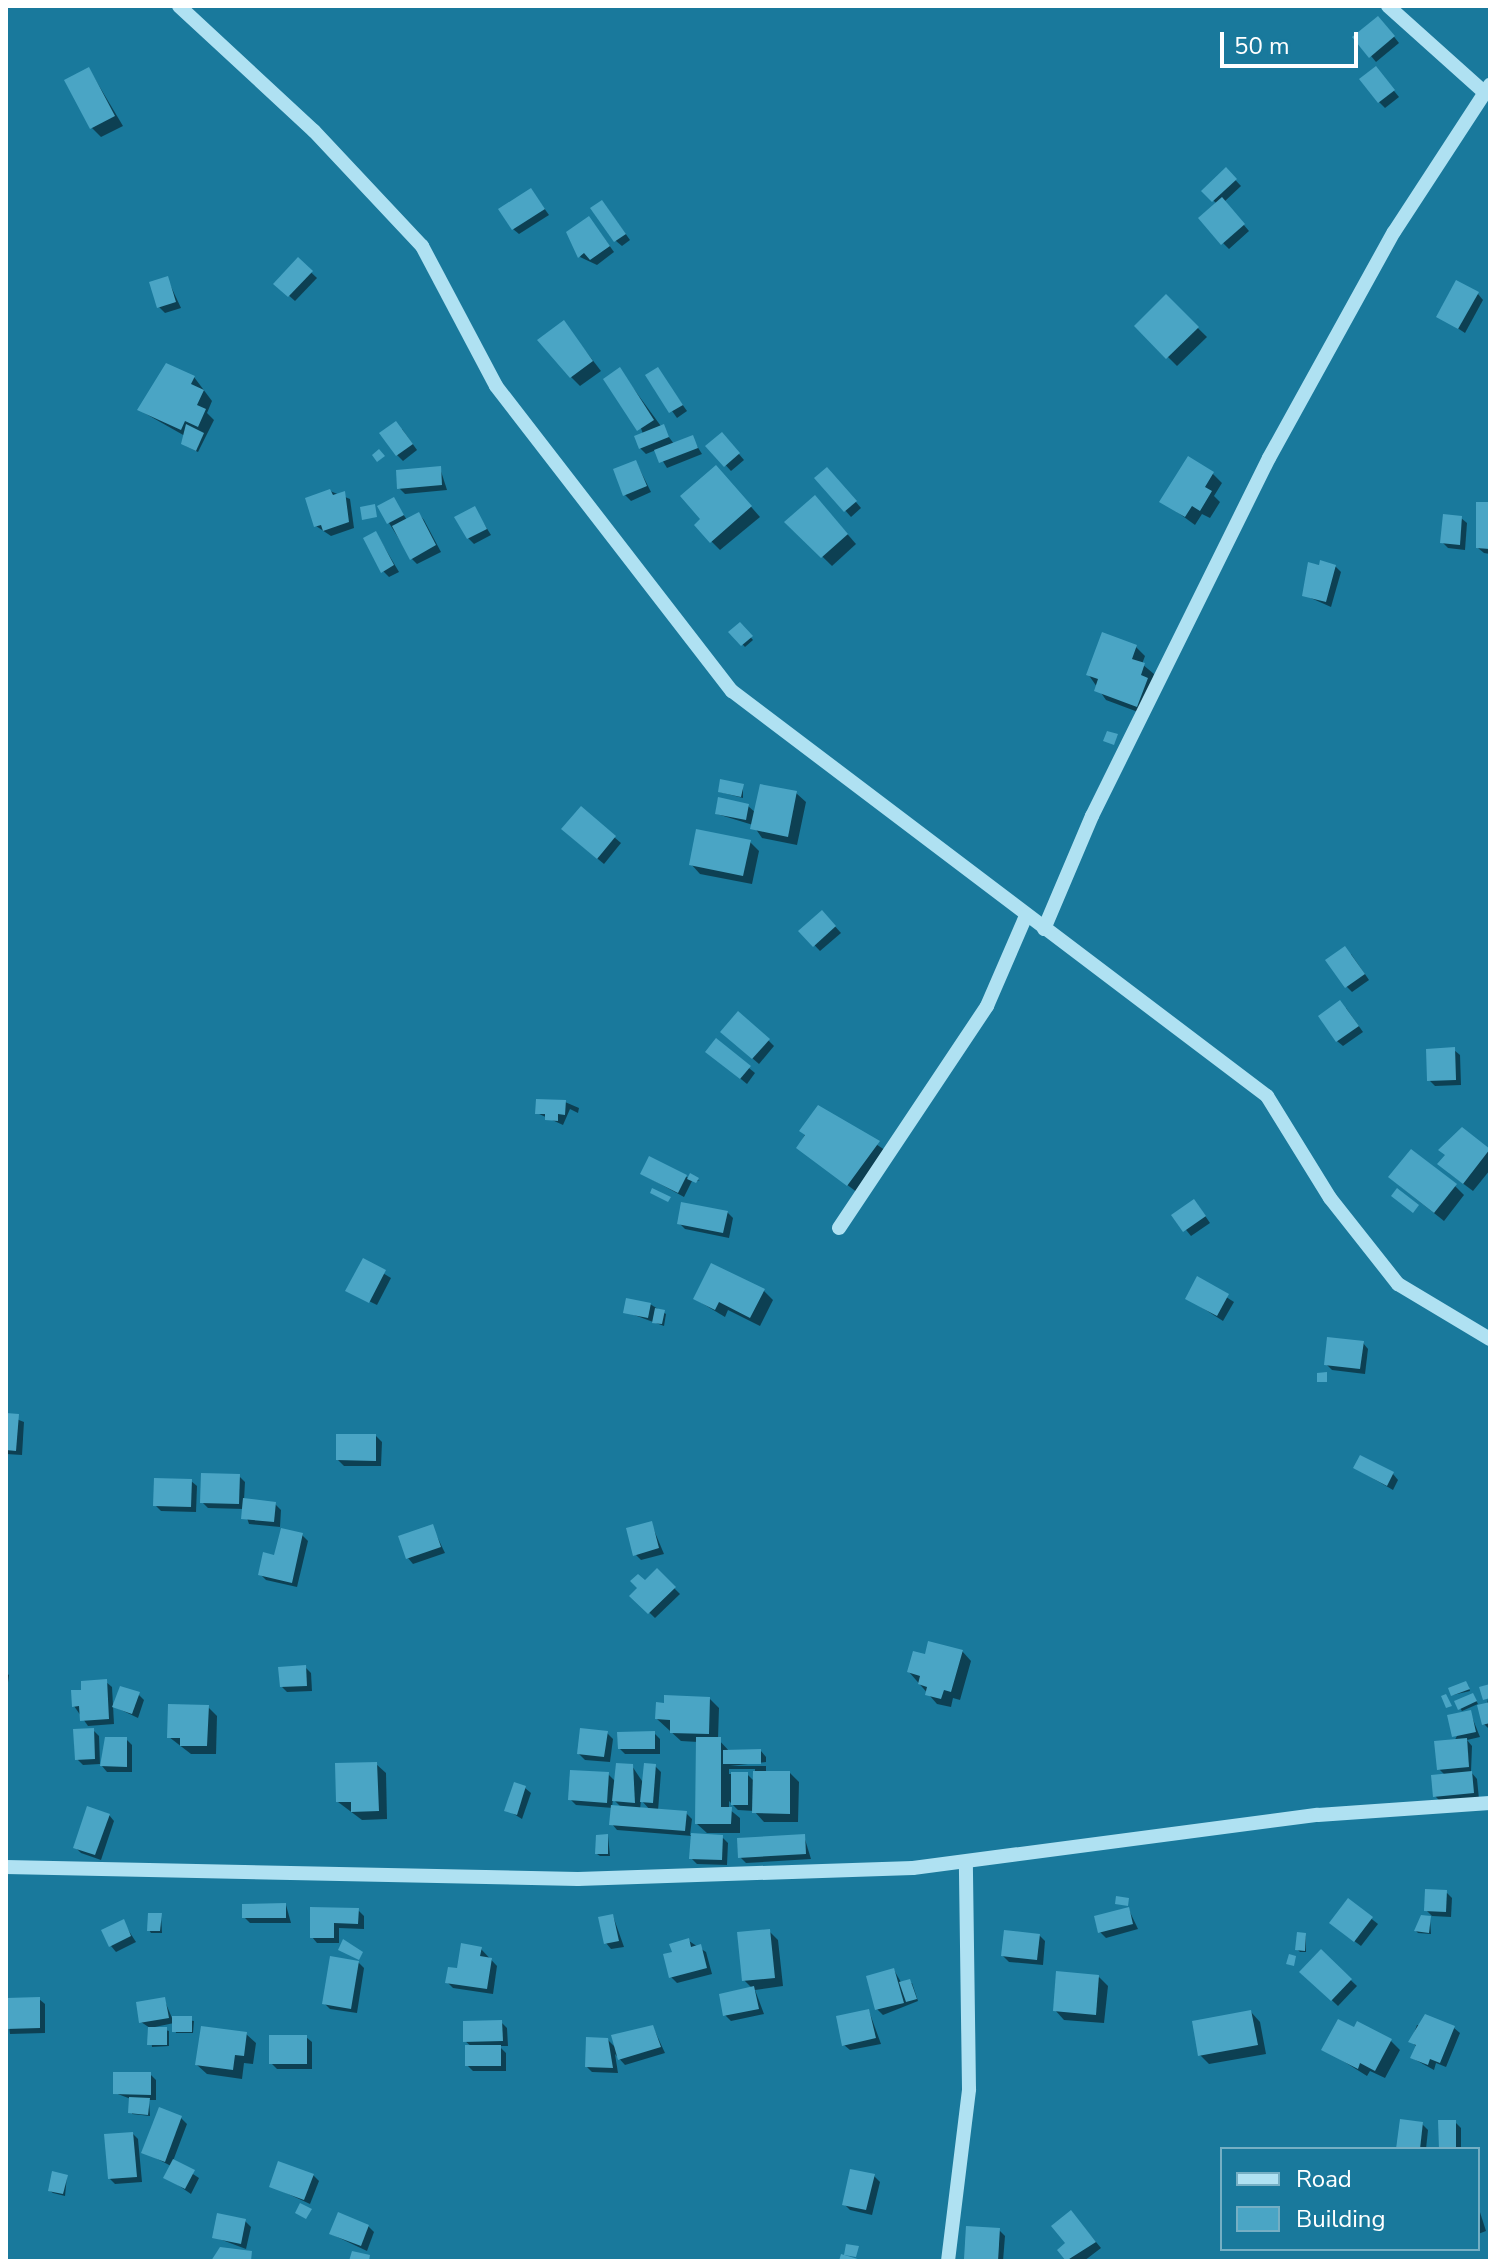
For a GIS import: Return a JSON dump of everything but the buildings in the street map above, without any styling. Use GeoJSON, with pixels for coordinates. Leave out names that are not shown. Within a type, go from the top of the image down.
{"type":"FeatureCollection","features":[{"type":"Feature","properties":{"kind":"street"},"geometry":{"type":"LineString","coordinates":[[179,6],[314,131],[422,246],[496,386],[732,691],[1267,1096],[1330,1198],[1398,1284],[1490,1339]]}},
{"type":"Feature","properties":{"kind":"street"},"geometry":{"type":"LineString","coordinates":[[1044,929],[1092,816],[1269,458],[1394,232],[1488,89],[1388,6]]}},
{"type":"Feature","properties":{"kind":"street"},"geometry":{"type":"LineString","coordinates":[[839,1228],[987,1006],[1026,916]]}},
{"type":"Feature","properties":{"kind":"street"},"geometry":{"type":"LineString","coordinates":[[6,1867],[578,1879],[966,1862],[1318,1815],[1490,1803]]}},
{"type":"Feature","properties":{"kind":"street"},"geometry":{"type":"LineString","coordinates":[[948,2261],[969,2089],[966,1862]]}}]}
